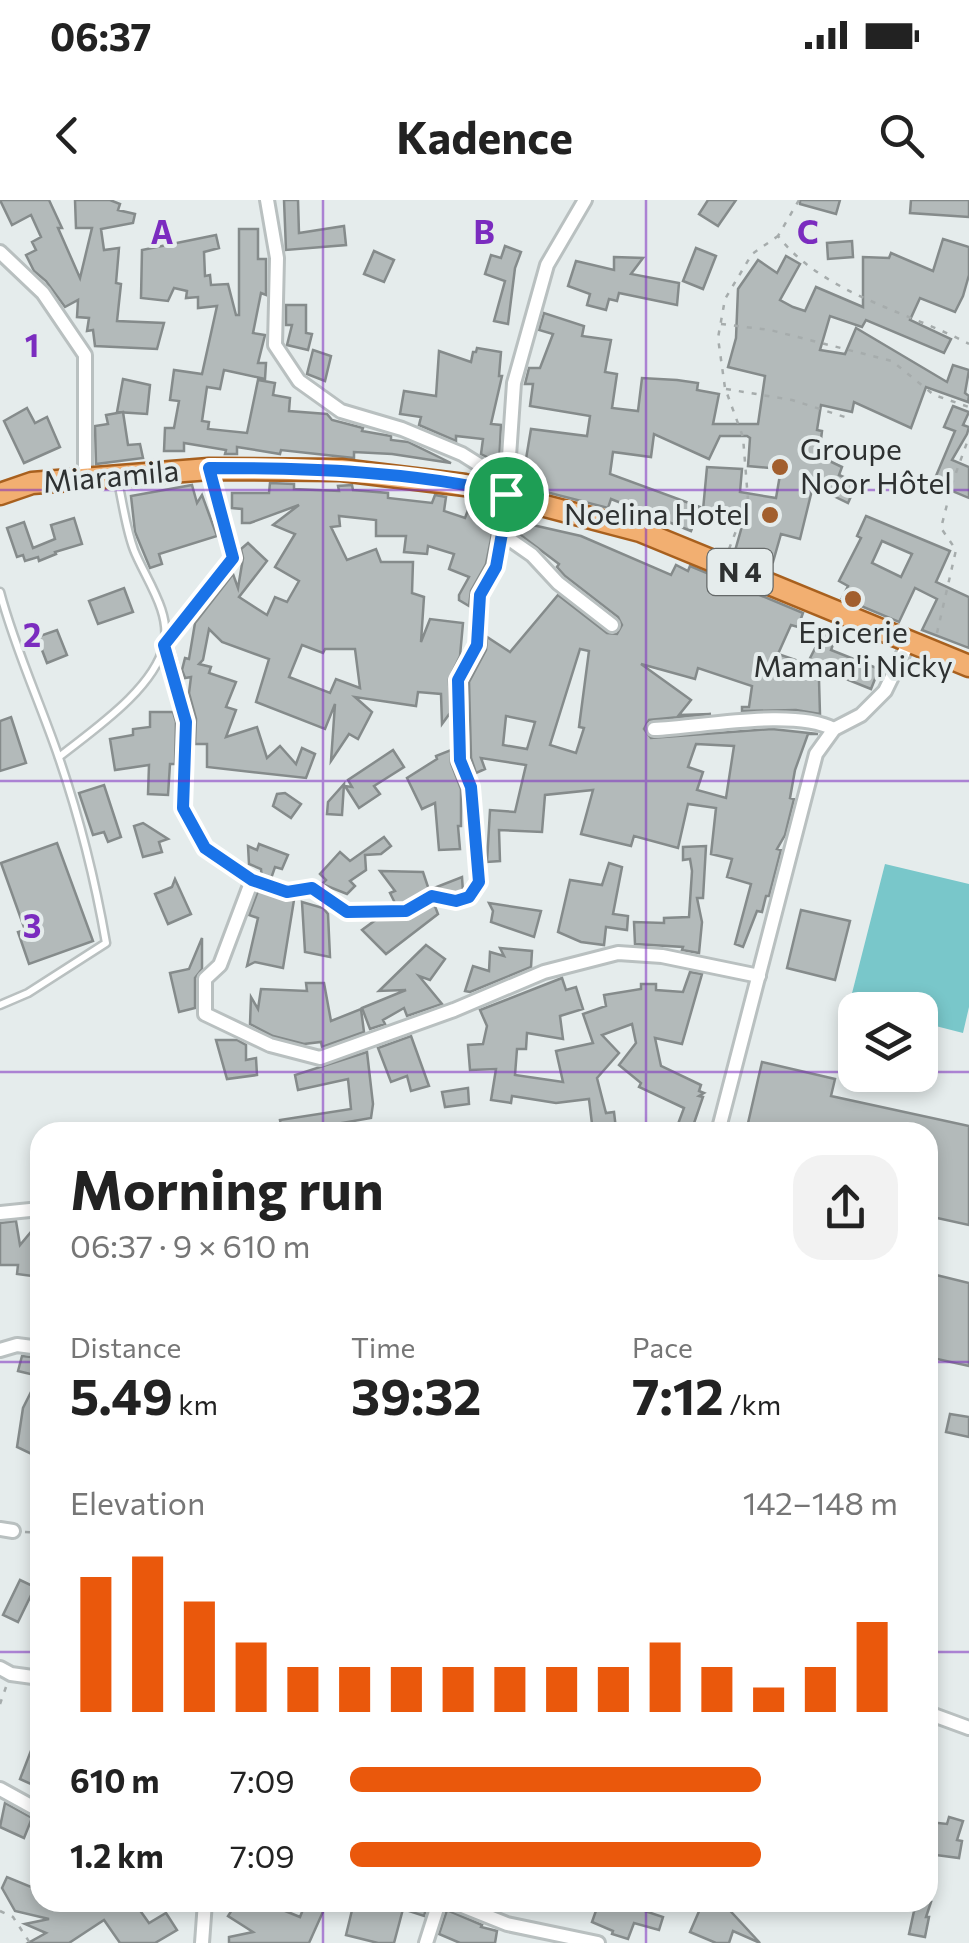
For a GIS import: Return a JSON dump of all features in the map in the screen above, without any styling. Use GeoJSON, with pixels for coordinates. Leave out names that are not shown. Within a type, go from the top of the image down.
{"type":"FeatureCollection","features":[{"type":"Feature","properties":{"kind":"main road","name":"Miaramila"},"geometry":{"type":"LineString","coordinates":[[0,494],[32,483],[209,468],[341,470],[508,490],[640,531],[969,666]]}},
{"type":"Feature","properties":{"kind":"street"},"geometry":{"type":"LineString","coordinates":[[267,200],[277,258],[275,346],[298,381],[342,411],[402,429],[462,454],[508,490]]}},
{"type":"Feature","properties":{"kind":"street"},"geometry":{"type":"LineString","coordinates":[[479,882],[471,787],[460,760],[458,680],[477,645],[480,595],[496,567],[508,490],[514,383],[547,265],[585,200]]}},
{"type":"Feature","properties":{"kind":"street"},"geometry":{"type":"LineString","coordinates":[[0,252],[43,293],[85,355],[85,478]]}},
{"type":"Feature","properties":{"kind":"street"},"geometry":{"type":"LineString","coordinates":[[209,468],[233,558],[164,645],[186,722],[183,808],[205,848],[252,880],[220,964],[205,979],[205,1014],[270,1045],[320,1058],[454,1010],[544,972],[618,953],[662,956],[759,976]]}},
{"type":"Feature","properties":{"kind":"street"},"geometry":{"type":"LineString","coordinates":[[502,534],[612,625]]}},
{"type":"Feature","properties":{"kind":"street"},"geometry":{"type":"LineString","coordinates":[[720,1122],[816,754],[834,729],[861,715],[885,692],[910,640]]}},
{"type":"Feature","properties":{"kind":"street"},"geometry":{"type":"LineString","coordinates":[[654,729],[760,720],[819,721],[834,729]]}},
{"type":"Feature","properties":{"kind":"street"},"geometry":{"type":"LineString","coordinates":[[0,1213],[30,1210]]}},
{"type":"Feature","properties":{"kind":"street"},"geometry":{"type":"LineString","coordinates":[[0,1350],[17,1345],[30,1347]]}},
{"type":"Feature","properties":{"kind":"street"},"geometry":{"type":"LineString","coordinates":[[938,1717],[969,1728]]}},
{"type":"Feature","properties":{"kind":"street"},"geometry":{"type":"LineString","coordinates":[[0,1789],[30,1806]]}},
{"type":"Feature","properties":{"kind":"street"},"geometry":{"type":"LineString","coordinates":[[202,1943],[204,1912]]}},
{"type":"Feature","properties":{"kind":"street"},"geometry":{"type":"LineString","coordinates":[[426,1943],[436,1912]]}},
{"type":"Feature","properties":{"kind":"street"},"geometry":{"type":"LineString","coordinates":[[477,1912],[507,1924],[598,1943]]}},
{"type":"Feature","properties":{"kind":"lane"},"geometry":{"type":"LineString","coordinates":[[59,757],[120,708],[146,680],[164,645],[164,619],[133,547],[117,476]]}},
{"type":"Feature","properties":{"kind":"lane"},"geometry":{"type":"LineString","coordinates":[[0,592],[91,858],[106,943],[28,993],[0,1006]]}},
{"type":"Feature","properties":{"kind":"path"},"geometry":{"type":"LineString","coordinates":[[722,565],[748,500],[744,438],[725,388],[718,338],[725,299],[752,254],[778,236],[798,200]]}},
{"type":"Feature","properties":{"kind":"path"},"geometry":{"type":"LineString","coordinates":[[778,236],[795,258],[862,296],[969,344]]}},
{"type":"Feature","properties":{"kind":"path"},"geometry":{"type":"LineString","coordinates":[[720,324],[770,330],[892,361],[934,395],[969,407]]}},
{"type":"Feature","properties":{"kind":"path"},"geometry":{"type":"LineString","coordinates":[[725,388],[792,400],[848,418]]}},
{"type":"Feature","properties":{"kind":"path"},"geometry":{"type":"LineString","coordinates":[[934,649],[956,550],[941,528],[952,481],[969,438]]}},
{"type":"Feature","properties":{"kind":"path"},"geometry":{"type":"LineString","coordinates":[[252,880],[287,892],[312,888],[347,912],[374,913],[406,911],[432,896],[456,901],[469,897],[479,882]]}},
{"type":"Feature","properties":{"kind":"path"},"geometry":{"type":"LineString","coordinates":[[0,1704],[6,1671]]}},
{"type":"Feature","properties":{"kind":"path"},"geometry":{"type":"LineString","coordinates":[[0,1911],[13,1917],[30,1943]]}},
{"type":"Feature","properties":{"kind":"shaded area"},"geometry":{"type":"Polygon","coordinates":[[[885,864],[969,884],[969,1007],[963,1033],[938,1027],[938,992],[852,992],[885,864]]]}},
{"type":"Feature","properties":{"kind":"building"},"geometry":{"type":"Polygon","coordinates":[[[0,200],[49,200],[80,278],[92,228],[76,228],[75,200],[110,200],[120,204],[118,210],[135,214],[133,223],[101,229],[104,250],[119,248],[117,321],[164,323],[157,349],[95,346],[93,330],[87,331],[89,318],[77,317],[78,300],[65,307],[34,271],[26,255],[36,250],[32,242],[41,237],[31,215],[12,225],[0,200]]]}},
{"type":"Feature","properties":{"kind":"building"},"geometry":{"type":"Polygon","coordinates":[[[284,200],[298,200],[299,233],[344,226],[346,245],[286,250],[284,200]]]}},
{"type":"Feature","properties":{"kind":"building"},"geometry":{"type":"Polygon","coordinates":[[[708,200],[736,200],[718,226],[699,214],[708,200]]]}},
{"type":"Feature","properties":{"kind":"building"},"geometry":{"type":"Polygon","coordinates":[[[800,200],[840,200],[836,214],[800,204],[800,200]]]}},
{"type":"Feature","properties":{"kind":"building"},"geometry":{"type":"Polygon","coordinates":[[[911,200],[969,200],[969,217],[910,213],[911,200]]]}},
{"type":"Feature","properties":{"kind":"building"},"geometry":{"type":"Polygon","coordinates":[[[239,229],[258,229],[258,259],[266,259],[266,295],[261,293],[253,333],[265,335],[258,363],[266,363],[265,379],[224,370],[220,389],[207,387],[202,421],[209,422],[208,429],[247,433],[258,380],[275,383],[273,395],[290,398],[289,411],[327,414],[332,420],[408,442],[451,463],[392,454],[354,452],[354,458],[237,447],[237,454],[225,454],[226,450],[184,443],[184,451],[164,451],[165,428],[174,428],[179,401],[170,400],[174,370],[202,374],[217,306],[198,308],[198,297],[186,298],[187,291],[174,288],[168,301],[141,298],[142,250],[216,235],[219,248],[204,252],[205,276],[210,275],[211,285],[228,284],[239,315],[239,229]]]}},
{"type":"Feature","properties":{"kind":"building"},"geometry":{"type":"Polygon","coordinates":[[[943,239],[969,247],[969,275],[963,296],[955,312],[920,298],[910,320],[951,339],[944,353],[866,320],[862,327],[830,316],[820,350],[845,354],[856,328],[947,382],[953,365],[969,370],[965,393],[968,402],[926,387],[911,428],[854,402],[852,412],[821,405],[817,430],[822,431],[819,456],[842,467],[839,475],[857,483],[848,503],[813,486],[800,539],[781,534],[773,562],[735,551],[746,512],[703,510],[707,467],[742,469],[740,492],[776,498],[781,469],[748,466],[747,436],[720,436],[709,459],[654,434],[651,457],[613,452],[610,474],[700,507],[691,531],[611,499],[608,508],[536,489],[538,479],[523,477],[531,429],[587,436],[590,416],[530,406],[533,384],[525,384],[529,368],[540,368],[553,334],[539,330],[544,313],[584,326],[582,336],[611,340],[605,372],[617,374],[612,408],[638,411],[642,378],[677,380],[698,383],[697,390],[719,394],[713,424],[758,424],[765,376],[728,367],[736,338],[738,289],[758,260],[777,273],[786,256],[800,264],[780,300],[793,307],[805,311],[816,287],[863,307],[863,257],[889,258],[891,253],[933,271],[943,239]]]}},
{"type":"Feature","properties":{"kind":"building"},"geometry":{"type":"Polygon","coordinates":[[[852,241],[853,257],[828,259],[827,243],[852,241]]]}},
{"type":"Feature","properties":{"kind":"building"},"geometry":{"type":"Polygon","coordinates":[[[505,246],[521,252],[515,268],[508,324],[494,321],[505,281],[485,274],[491,255],[501,258],[505,246]]]}},
{"type":"Feature","properties":{"kind":"building"},"geometry":{"type":"Polygon","coordinates":[[[696,248],[716,256],[703,289],[683,281],[696,248]]]}},
{"type":"Feature","properties":{"kind":"building"},"geometry":{"type":"Polygon","coordinates":[[[374,251],[394,260],[384,282],[364,274],[374,251]]]}},
{"type":"Feature","properties":{"kind":"building"},"geometry":{"type":"Polygon","coordinates":[[[614,257],[643,258],[631,274],[679,283],[677,305],[619,293],[617,301],[609,299],[606,310],[587,305],[590,294],[568,286],[576,261],[614,270],[614,257]]]}},
{"type":"Feature","properties":{"kind":"building"},"geometry":{"type":"Polygon","coordinates":[[[286,305],[306,305],[306,333],[312,334],[308,350],[287,345],[292,325],[286,325],[286,305]]]}},
{"type":"Feature","properties":{"kind":"building"},"geometry":{"type":"Polygon","coordinates":[[[477,348],[501,352],[502,376],[491,424],[501,425],[499,463],[481,454],[483,439],[456,436],[456,441],[419,425],[421,417],[400,414],[404,391],[436,396],[439,351],[471,362],[477,348]]]}},
{"type":"Feature","properties":{"kind":"building"},"geometry":{"type":"Polygon","coordinates":[[[313,350],[331,356],[325,381],[307,374],[313,350]]]}},
{"type":"Feature","properties":{"kind":"building"},"geometry":{"type":"Polygon","coordinates":[[[123,379],[150,385],[147,414],[117,412],[123,379]]]}},
{"type":"Feature","properties":{"kind":"building"},"geometry":{"type":"Polygon","coordinates":[[[953,406],[969,412],[963,425],[969,427],[967,434],[952,460],[969,467],[969,498],[933,483],[955,431],[944,427],[953,406]]]}},
{"type":"Feature","properties":{"kind":"building"},"geometry":{"type":"Polygon","coordinates":[[[27,408],[35,423],[47,417],[60,447],[24,463],[4,421],[27,408]]]}},
{"type":"Feature","properties":{"kind":"building"},"geometry":{"type":"Polygon","coordinates":[[[123,412],[128,445],[140,444],[143,458],[96,464],[95,426],[108,424],[106,415],[123,412]]]}},
{"type":"Feature","properties":{"kind":"building"},"geometry":{"type":"Polygon","coordinates":[[[270,483],[294,484],[294,489],[339,491],[338,486],[352,485],[353,490],[388,493],[388,498],[432,503],[435,495],[446,497],[444,511],[465,518],[468,510],[495,519],[486,564],[471,591],[469,606],[459,600],[459,595],[469,577],[449,569],[454,554],[428,546],[427,554],[404,552],[406,536],[376,536],[376,520],[339,516],[340,526],[331,527],[347,560],[376,549],[381,562],[413,562],[412,593],[424,597],[421,642],[430,619],[463,623],[460,656],[449,679],[450,713],[442,724],[441,694],[418,692],[416,706],[355,697],[372,712],[358,739],[349,734],[331,761],[335,704],[325,729],[256,702],[269,659],[222,642],[209,629],[199,664],[211,667],[209,673],[236,682],[226,707],[236,710],[226,737],[257,727],[267,758],[280,746],[296,764],[302,748],[315,754],[306,778],[207,767],[207,744],[195,744],[191,677],[185,678],[182,670],[185,658],[189,659],[195,623],[233,574],[238,588],[241,549],[248,543],[267,561],[239,597],[267,615],[275,597],[287,602],[299,581],[275,567],[295,534],[273,525],[299,505],[250,523],[242,523],[242,509],[232,508],[232,493],[269,493],[270,483]],[[302,645],[289,677],[330,693],[336,679],[360,688],[355,649],[325,649],[323,653],[302,645]]]}},
{"type":"Feature","properties":{"kind":"building"},"geometry":{"type":"Polygon","coordinates":[[[192,485],[197,503],[202,495],[217,536],[159,554],[162,564],[150,568],[135,532],[131,496],[192,485]]]}},
{"type":"Feature","properties":{"kind":"building"},"geometry":{"type":"Polygon","coordinates":[[[866,516],[950,551],[936,582],[969,597],[969,648],[922,630],[937,599],[915,588],[899,622],[842,598],[848,586],[839,581],[861,538],[857,536],[866,516]],[[882,541],[872,563],[901,577],[912,554],[882,541]]]}},
{"type":"Feature","properties":{"kind":"building"},"geometry":{"type":"Polygon","coordinates":[[[74,518],[82,544],[39,561],[38,557],[25,561],[23,555],[17,557],[7,528],[24,522],[33,548],[55,539],[51,525],[74,518]]]}},
{"type":"Feature","properties":{"kind":"building"},"geometry":{"type":"Polygon","coordinates":[[[515,521],[581,536],[671,575],[676,565],[688,571],[690,566],[803,613],[798,627],[791,625],[778,654],[807,664],[826,627],[838,631],[831,650],[879,669],[871,689],[819,668],[819,677],[816,675],[820,714],[796,710],[742,711],[742,707],[749,707],[752,686],[698,668],[695,679],[641,664],[691,700],[679,715],[711,714],[649,720],[644,729],[651,738],[772,729],[818,734],[808,734],[795,770],[790,798],[794,799],[785,835],[777,849],[781,850],[769,896],[762,912],[757,911],[743,947],[735,944],[751,884],[727,877],[732,859],[711,854],[716,808],[688,804],[678,848],[634,836],[631,846],[581,834],[593,790],[545,795],[542,832],[499,830],[500,861],[487,862],[490,810],[515,812],[526,765],[481,758],[485,769],[476,773],[471,758],[469,682],[486,650],[487,637],[510,652],[558,595],[607,633],[617,634],[622,625],[618,617],[565,576],[557,567],[559,564],[514,530],[515,521]],[[580,649],[550,745],[576,753],[584,728],[579,727],[589,651],[580,649]],[[506,716],[503,745],[527,749],[535,722],[506,716]],[[696,744],[688,767],[703,772],[697,790],[726,798],[734,746],[696,744]]]}},
{"type":"Feature","properties":{"kind":"building"},"geometry":{"type":"Polygon","coordinates":[[[124,588],[133,612],[98,624],[89,601],[124,588]]]}},
{"type":"Feature","properties":{"kind":"building"},"geometry":{"type":"Polygon","coordinates":[[[57,630],[67,655],[47,663],[37,637],[57,630]]]}},
{"type":"Feature","properties":{"kind":"building"},"geometry":{"type":"Polygon","coordinates":[[[150,712],[173,712],[176,722],[175,764],[170,764],[168,795],[148,794],[149,765],[115,770],[110,739],[150,727],[150,712]]]}},
{"type":"Feature","properties":{"kind":"building"},"geometry":{"type":"Polygon","coordinates":[[[11,717],[26,763],[0,771],[0,721],[11,717]]]}},
{"type":"Feature","properties":{"kind":"building"},"geometry":{"type":"Polygon","coordinates":[[[393,750],[404,767],[374,786],[380,794],[359,808],[345,786],[352,787],[348,780],[393,750]]]}},
{"type":"Feature","properties":{"kind":"building"},"geometry":{"type":"Polygon","coordinates":[[[451,750],[451,763],[461,789],[460,849],[439,850],[435,803],[422,809],[407,778],[451,750]]]}},
{"type":"Feature","properties":{"kind":"building"},"geometry":{"type":"Polygon","coordinates":[[[344,784],[342,815],[327,814],[328,802],[344,784]]]}},
{"type":"Feature","properties":{"kind":"building"},"geometry":{"type":"Polygon","coordinates":[[[104,785],[121,837],[108,842],[104,832],[93,835],[79,793],[104,785]]]}},
{"type":"Feature","properties":{"kind":"building"},"geometry":{"type":"Polygon","coordinates":[[[285,793],[301,804],[291,818],[273,806],[277,794],[285,793]]]}},
{"type":"Feature","properties":{"kind":"building"},"geometry":{"type":"Polygon","coordinates":[[[143,823],[168,839],[159,842],[162,852],[143,857],[134,826],[143,823]]]}},
{"type":"Feature","properties":{"kind":"building"},"geometry":{"type":"Polygon","coordinates":[[[384,837],[391,846],[381,854],[365,855],[366,870],[350,881],[355,886],[347,894],[322,884],[326,880],[320,874],[340,852],[350,861],[384,837]]]}},
{"type":"Feature","properties":{"kind":"building"},"geometry":{"type":"Polygon","coordinates":[[[57,843],[93,941],[29,964],[18,932],[25,930],[1,863],[57,843]]]}},
{"type":"Feature","properties":{"kind":"building"},"geometry":{"type":"Polygon","coordinates":[[[259,844],[288,855],[282,869],[275,867],[267,890],[294,900],[283,968],[255,962],[247,966],[258,918],[249,915],[262,880],[261,869],[249,864],[248,846],[257,850],[259,844]]]}},
{"type":"Feature","properties":{"kind":"building"},"geometry":{"type":"Polygon","coordinates":[[[706,846],[703,898],[697,898],[702,922],[699,953],[682,950],[683,947],[635,944],[634,922],[664,923],[664,918],[689,917],[692,871],[690,859],[683,860],[683,847],[706,846]]]}},
{"type":"Feature","properties":{"kind":"building"},"geometry":{"type":"Polygon","coordinates":[[[609,863],[622,867],[613,914],[628,916],[627,930],[606,927],[604,945],[581,942],[558,932],[570,880],[602,885],[609,863]]]}},
{"type":"Feature","properties":{"kind":"building"},"geometry":{"type":"Polygon","coordinates":[[[380,871],[423,872],[429,890],[462,877],[463,892],[431,896],[438,914],[386,954],[362,930],[396,905],[390,893],[395,891],[380,871]]]}},
{"type":"Feature","properties":{"kind":"building"},"geometry":{"type":"Polygon","coordinates":[[[175,879],[191,914],[168,924],[155,894],[172,887],[175,879]]]}},
{"type":"Feature","properties":{"kind":"building"},"geometry":{"type":"Polygon","coordinates":[[[302,902],[323,908],[328,914],[330,957],[305,952],[302,902]]]}},
{"type":"Feature","properties":{"kind":"building"},"geometry":{"type":"Polygon","coordinates":[[[489,903],[541,911],[534,937],[491,922],[493,911],[489,903]]]}},
{"type":"Feature","properties":{"kind":"building"},"geometry":{"type":"Polygon","coordinates":[[[801,910],[850,921],[835,980],[787,968],[801,910]]]}},
{"type":"Feature","properties":{"kind":"building"},"geometry":{"type":"Polygon","coordinates":[[[202,938],[202,969],[195,978],[195,1008],[179,1012],[170,973],[189,969],[202,938]]]}},
{"type":"Feature","properties":{"kind":"building"},"geometry":{"type":"Polygon","coordinates":[[[426,945],[445,959],[430,980],[419,976],[442,1004],[407,1016],[404,1008],[383,1020],[385,1024],[370,1029],[362,1008],[406,990],[379,991],[426,945]]]}},
{"type":"Feature","properties":{"kind":"building"},"geometry":{"type":"Polygon","coordinates":[[[500,948],[532,951],[531,967],[465,991],[473,966],[489,971],[490,952],[504,956],[500,948]]]}},
{"type":"Feature","properties":{"kind":"building"},"geometry":{"type":"Polygon","coordinates":[[[690,972],[702,974],[682,1044],[655,1038],[661,1066],[701,1085],[699,1091],[704,1093],[699,1096],[703,1097],[694,1122],[679,1122],[684,1108],[639,1087],[641,1083],[619,1065],[636,1043],[632,1024],[602,1035],[619,1053],[597,1078],[606,1113],[614,1112],[615,1122],[592,1122],[589,1099],[556,1103],[512,1096],[511,1103],[491,1100],[496,1069],[470,1070],[468,1045],[483,1044],[487,1026],[480,1010],[562,978],[566,990],[576,987],[583,1009],[560,1016],[563,1039],[527,1033],[526,1049],[517,1049],[515,1075],[563,1082],[556,1051],[593,1043],[583,1014],[606,1006],[604,995],[641,989],[641,984],[656,984],[656,990],[683,992],[690,972]]]}},
{"type":"Feature","properties":{"kind":"building"},"geometry":{"type":"Polygon","coordinates":[[[306,983],[324,983],[331,1021],[361,1009],[364,1032],[322,1047],[321,1042],[304,1044],[273,1036],[250,1024],[251,997],[258,1009],[261,989],[307,991],[306,983]]]}},
{"type":"Feature","properties":{"kind":"building"},"geometry":{"type":"Polygon","coordinates":[[[411,1036],[429,1086],[411,1091],[407,1076],[391,1082],[378,1048],[411,1036]]]}},
{"type":"Feature","properties":{"kind":"building"},"geometry":{"type":"Polygon","coordinates":[[[216,1040],[237,1040],[246,1045],[246,1060],[256,1058],[257,1075],[227,1079],[216,1040]]]}},
{"type":"Feature","properties":{"kind":"building"},"geometry":{"type":"Polygon","coordinates":[[[367,1052],[371,1118],[280,1122],[351,1109],[348,1079],[298,1090],[295,1075],[367,1052]]]}},
{"type":"Feature","properties":{"kind":"building"},"geometry":{"type":"Polygon","coordinates":[[[762,1062],[835,1079],[831,1096],[969,1126],[969,1225],[938,1218],[938,1122],[748,1122],[762,1062]]]}},
{"type":"Feature","properties":{"kind":"building"},"geometry":{"type":"Polygon","coordinates":[[[468,1088],[469,1104],[445,1107],[442,1092],[468,1088]]]}},
{"type":"Feature","properties":{"kind":"building"},"geometry":{"type":"Polygon","coordinates":[[[16,1221],[20,1245],[30,1233],[30,1276],[17,1274],[18,1265],[0,1265],[0,1223],[16,1221]]]}},
{"type":"Feature","properties":{"kind":"building"},"geometry":{"type":"Polygon","coordinates":[[[938,1275],[969,1283],[969,1366],[938,1359],[938,1275]]]}},
{"type":"Feature","properties":{"kind":"building"},"geometry":{"type":"Polygon","coordinates":[[[22,1356],[30,1357],[30,1374],[18,1371],[22,1356]]]}},
{"type":"Feature","properties":{"kind":"building"},"geometry":{"type":"Polygon","coordinates":[[[30,1394],[30,1453],[17,1447],[23,1408],[30,1394]]]}},
{"type":"Feature","properties":{"kind":"building"},"geometry":{"type":"Polygon","coordinates":[[[950,1414],[969,1417],[969,1437],[946,1432],[950,1414]]]}},
{"type":"Feature","properties":{"kind":"building"},"geometry":{"type":"Polygon","coordinates":[[[20,1580],[30,1585],[30,1597],[18,1622],[3,1615],[20,1580]]]}},
{"type":"Feature","properties":{"kind":"building"},"geometry":{"type":"Polygon","coordinates":[[[30,1753],[30,1784],[20,1779],[30,1753]]]}},
{"type":"Feature","properties":{"kind":"building"},"geometry":{"type":"Polygon","coordinates":[[[5,1803],[30,1817],[24,1838],[0,1827],[5,1803]]]}},
{"type":"Feature","properties":{"kind":"building"},"geometry":{"type":"Polygon","coordinates":[[[949,1817],[963,1821],[957,1840],[962,1841],[959,1858],[938,1855],[938,1823],[947,1824],[949,1817]]]}},
{"type":"Feature","properties":{"kind":"building"},"geometry":{"type":"Polygon","coordinates":[[[7,1877],[30,1887],[30,1912],[141,1912],[149,1923],[166,1913],[177,1930],[155,1943],[120,1943],[104,1920],[69,1943],[28,1943],[46,1933],[25,1924],[49,1919],[15,1911],[2,1888],[7,1877]]]}},
{"type":"Feature","properties":{"kind":"building"},"geometry":{"type":"Polygon","coordinates":[[[231,1912],[288,1912],[300,1917],[302,1912],[323,1912],[309,1943],[229,1943],[229,1937],[253,1932],[228,1916],[231,1912]]]}},
{"type":"Feature","properties":{"kind":"building"},"geometry":{"type":"Polygon","coordinates":[[[352,1912],[402,1912],[394,1943],[346,1935],[352,1912]]]}},
{"type":"Feature","properties":{"kind":"building"},"geometry":{"type":"Polygon","coordinates":[[[446,1912],[497,1931],[495,1943],[460,1943],[439,1934],[446,1912]]]}},
{"type":"Feature","properties":{"kind":"building"},"geometry":{"type":"Polygon","coordinates":[[[596,1912],[648,1912],[663,1917],[659,1930],[634,1923],[628,1939],[592,1922],[596,1912]]]}},
{"type":"Feature","properties":{"kind":"building"},"geometry":{"type":"Polygon","coordinates":[[[699,1912],[731,1912],[760,1943],[733,1931],[729,1943],[716,1943],[690,1932],[699,1912]]]}},
{"type":"Feature","properties":{"kind":"building"},"geometry":{"type":"Polygon","coordinates":[[[914,1912],[928,1912],[925,1937],[909,1934],[914,1912]]]}},
{"type":"Feature","properties":{"kind":"place","name":"Groupe Noor Hôtel"},"geometry":{"type":"Point","coordinates":[780,467]}},
{"type":"Feature","properties":{"kind":"place","name":"Noelina Hotel"},"geometry":{"type":"Point","coordinates":[770,515]}},
{"type":"Feature","properties":{"kind":"place","name":"Epicerie Maman'i Nicky"},"geometry":{"type":"Point","coordinates":[853,599]}},
{"type":"Feature","properties":{"kind":"route"},"geometry":{"type":"LineString","coordinates":[[209,468],[341,470],[465,485],[506,494],[496,567],[480,595],[477,645],[458,680],[460,760],[471,787],[479,858],[479,882],[469,897],[456,901],[432,896],[406,911],[347,912],[312,888],[287,892],[252,880],[205,848],[183,808],[186,722],[164,645],[233,558],[209,468]]}}]}
